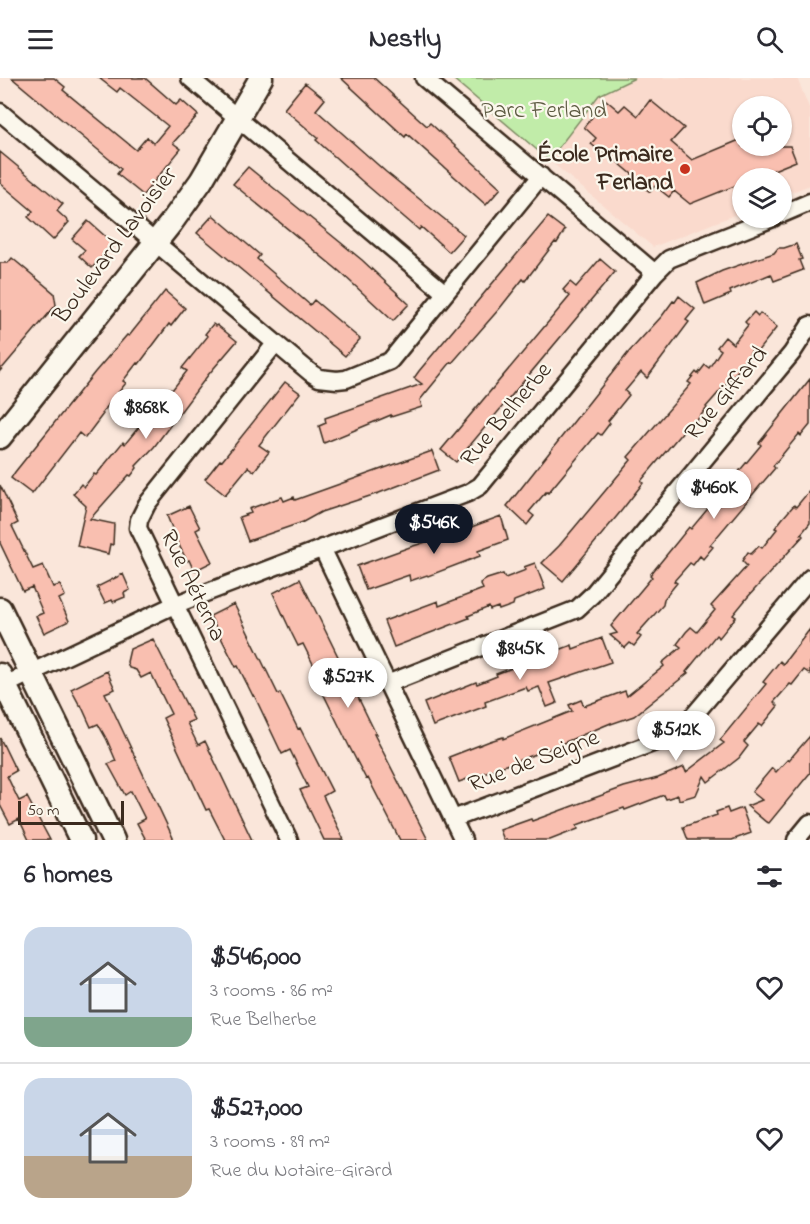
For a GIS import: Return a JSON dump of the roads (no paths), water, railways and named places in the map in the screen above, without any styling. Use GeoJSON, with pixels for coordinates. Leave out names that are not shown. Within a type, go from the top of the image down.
{"type":"FeatureCollection","features":[{"type":"Feature","properties":{"kind":"street"},"geometry":{"type":"LineString","coordinates":[[190,78],[445,293]]}},
{"type":"Feature","properties":{"kind":"street","name":"Boulevard Lavoisier"},"geometry":{"type":"LineString","coordinates":[[0,437],[156,243],[201,180],[261,78]]}},
{"type":"Feature","properties":{"kind":"street"},"geometry":{"type":"LineString","coordinates":[[424,78],[655,273]]}},
{"type":"Feature","properties":{"kind":"street"},"geometry":{"type":"LineString","coordinates":[[0,112],[318,378],[337,380],[390,361],[541,176]]}},
{"type":"Feature","properties":{"kind":"street"},"geometry":{"type":"LineString","coordinates":[[792,211],[810,205]]}},
{"type":"Feature","properties":{"kind":"street","name":"Rue Belherbe"},"geometry":{"type":"LineString","coordinates":[[2,680],[31,673],[174,605],[468,493],[480,486],[655,273],[669,259],[748,228]]}},
{"type":"Feature","properties":{"kind":"street","name":"Rue Giffard"},"geometry":{"type":"LineString","coordinates":[[387,684],[577,609],[592,595],[785,362],[810,325]]}},
{"type":"Feature","properties":{"kind":"street","name":"Rue Aéterna"},"geometry":{"type":"LineString","coordinates":[[275,344],[147,504],[138,520],[141,537],[290,840]]}},
{"type":"Feature","properties":{"kind":"street"},"geometry":{"type":"LineString","coordinates":[[322,548],[463,840]]}},
{"type":"Feature","properties":{"kind":"street","name":"Rue de Seigne"},"geometry":{"type":"LineString","coordinates":[[453,819],[663,739],[683,728],[699,713],[810,578]]}},
{"type":"Feature","properties":{"kind":"street"},"geometry":{"type":"LineString","coordinates":[[0,609],[113,840]]}},
{"type":"Feature","properties":{"kind":"street"},"geometry":{"type":"LineString","coordinates":[[2,680],[81,840]]}},
{"type":"Feature","properties":{"kind":"street"},"geometry":{"type":"LineString","coordinates":[[796,840],[810,823]]}},
{"type":"Feature","properties":{"kind":"place","name":"École Primaire Ferland"},"geometry":{"type":"Point","coordinates":[685,169]}},
{"type":"Feature","properties":{"kind":"park label","name":"Parc Ferland"},"geometry":{"type":"Point","coordinates":[544,111]}}]}
